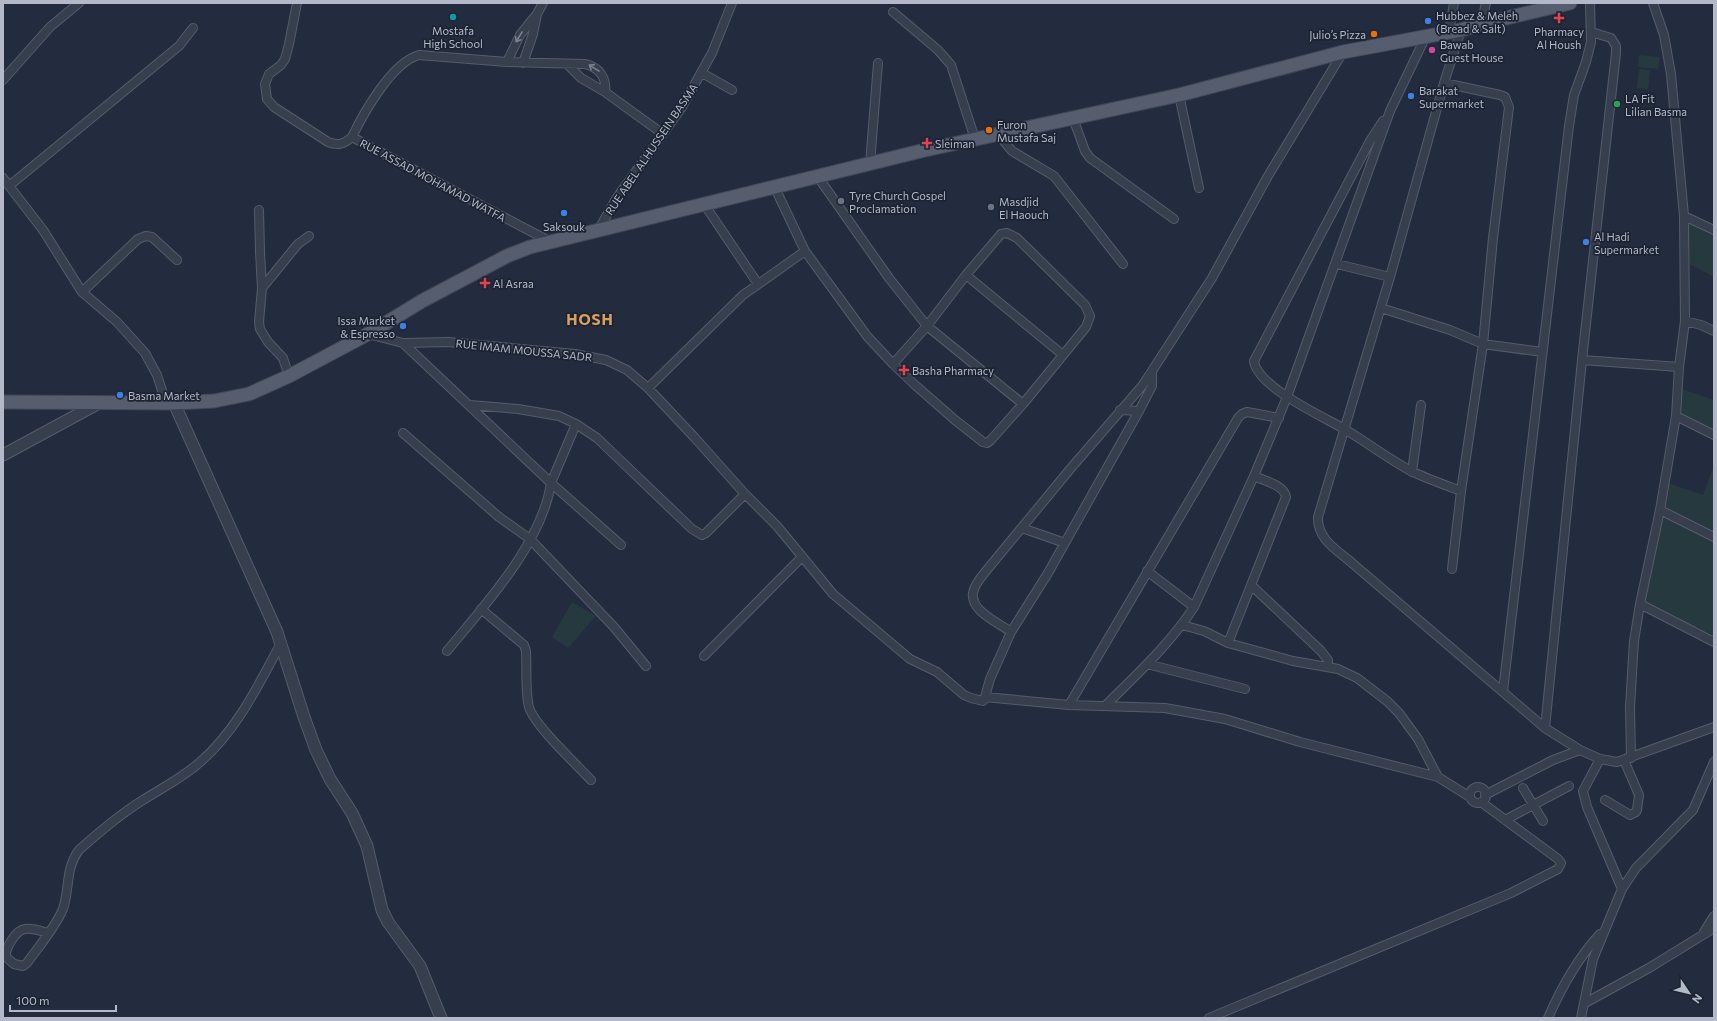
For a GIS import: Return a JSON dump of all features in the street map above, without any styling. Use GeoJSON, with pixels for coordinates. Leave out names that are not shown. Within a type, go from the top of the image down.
{"type":"FeatureCollection","features":[{"type":"Feature","properties":{"kind":"main road"},"geometry":{"type":"LineString","coordinates":[[3,402],[170,403],[230,399],[249,394],[289,376],[368,334],[422,301],[507,256],[549,241],[774,186],[818,177],[976,139],[1179,95],[1342,52],[1425,38],[1570,3]]}},
{"type":"Feature","properties":{"kind":"street"},"geometry":{"type":"LineString","coordinates":[[3,80],[50,26],[79,3]]}},
{"type":"Feature","properties":{"kind":"street"},"geometry":{"type":"LineString","coordinates":[[297,3],[285,58],[281,65],[269,74],[265,84],[267,99],[274,107],[328,142],[338,145],[347,142],[352,137]]}},
{"type":"Feature","properties":{"kind":"street"},"geometry":{"type":"LineString","coordinates":[[506,62],[520,34],[537,14],[543,3]]}},
{"type":"Feature","properties":{"kind":"street","name":"RUE ABEL ALHUSSEIN BASMA"},"geometry":{"type":"LineString","coordinates":[[599,229],[616,199],[682,107],[702,73],[732,3]]}},
{"type":"Feature","properties":{"kind":"street"},"geometry":{"type":"LineString","coordinates":[[1454,3],[1455,31],[1444,83],[1390,277],[1318,517],[1319,530],[1322,536],[1545,728],[1580,750],[1611,762],[1628,759],[1714,727]]}},
{"type":"Feature","properties":{"kind":"street"},"geometry":{"type":"LineString","coordinates":[[1481,24],[1486,3]]}},
{"type":"Feature","properties":{"kind":"street"},"geometry":{"type":"LineString","coordinates":[[1503,691],[1542,352],[1574,95],[1589,52],[1591,32],[1590,3]]}},
{"type":"Feature","properties":{"kind":"street"},"geometry":{"type":"LineString","coordinates":[[1605,800],[1630,815],[1638,810],[1639,795],[1628,759],[1634,641],[1640,604],[1660,510],[1676,416],[1679,367],[1685,321],[1684,216],[1669,54],[1653,3]]}},
{"type":"Feature","properties":{"kind":"street"},"geometry":{"type":"LineString","coordinates":[[893,12],[938,50],[951,65],[976,139]]}},
{"type":"Feature","properties":{"kind":"street"},"geometry":{"type":"LineString","coordinates":[[522,62],[533,34],[537,14]]}},
{"type":"Feature","properties":{"kind":"street"},"geometry":{"type":"LineString","coordinates":[[9,186],[179,46],[193,28]]}},
{"type":"Feature","properties":{"kind":"street"},"geometry":{"type":"LineString","coordinates":[[1545,728],[1582,360],[1616,53],[1616,46],[1611,38],[1591,32]]}},
{"type":"Feature","properties":{"kind":"street"},"geometry":{"type":"LineString","coordinates":[[1106,705],[1147,664],[1182,625],[1194,607],[1279,418],[1337,264],[1357,200],[1368,176],[1390,111],[1425,38]]}},
{"type":"Feature","properties":{"kind":"street"},"geometry":{"type":"LineString","coordinates":[[1011,632],[979,609],[973,599],[975,586],[1120,410],[1142,386],[1212,278],[1268,176],[1342,52]]}},
{"type":"Feature","properties":{"kind":"street","name":"RUE ASSAD MOHAMAD WATFA"},"geometry":{"type":"LineString","coordinates":[[549,241],[352,137],[361,118],[379,91],[402,65],[414,57],[426,55],[506,62],[585,64],[597,68],[601,73],[606,85],[605,92]]}},
{"type":"Feature","properties":{"kind":"street"},"geometry":{"type":"LineString","coordinates":[[870,164],[878,63]]}},
{"type":"Feature","properties":{"kind":"street"},"geometry":{"type":"LineString","coordinates":[[567,64],[581,78],[605,92],[663,134]]}},
{"type":"Feature","properties":{"kind":"street"},"geometry":{"type":"LineString","coordinates":[[702,73],[732,90]]}},
{"type":"Feature","properties":{"kind":"street"},"geometry":{"type":"LineString","coordinates":[[1444,83],[1500,95],[1505,97],[1509,107],[1493,238],[1483,344],[1461,491],[1452,569]]}},
{"type":"Feature","properties":{"kind":"street"},"geometry":{"type":"LineString","coordinates":[[1179,95],[1199,188]]}},
{"type":"Feature","properties":{"kind":"street"},"geometry":{"type":"LineString","coordinates":[[1390,111],[1370,141],[1343,196],[1254,361],[1255,368],[1262,377],[1287,397],[1345,430],[1412,472],[1461,491]]}},
{"type":"Feature","properties":{"kind":"street"},"geometry":{"type":"LineString","coordinates":[[1074,118],[1085,151],[1090,158],[1174,219]]}},
{"type":"Feature","properties":{"kind":"street"},"geometry":{"type":"LineString","coordinates":[[998,134],[1012,151],[1054,176],[1123,264]]}},
{"type":"Feature","properties":{"kind":"street"},"geometry":{"type":"LineString","coordinates":[[818,177],[889,278],[927,326],[1023,404]]}},
{"type":"Feature","properties":{"kind":"street"},"geometry":{"type":"LineString","coordinates":[[3,178],[43,230],[82,292],[117,322],[145,353],[157,375],[281,643],[316,750],[330,779],[355,817],[367,846],[382,910],[388,922],[420,966],[441,1018]]}},
{"type":"Feature","properties":{"kind":"street"},"geometry":{"type":"LineString","coordinates":[[774,186],[805,250],[867,336],[893,364],[955,420],[984,442],[990,441],[1023,404],[1063,355],[1089,321],[1089,310],[1017,238],[1007,233],[1001,234],[966,275],[927,326],[893,364]]}},
{"type":"Feature","properties":{"kind":"street"},"geometry":{"type":"LineString","coordinates":[[1343,196],[1351,196],[1357,200]]}},
{"type":"Feature","properties":{"kind":"street"},"geometry":{"type":"LineString","coordinates":[[704,204],[758,284]]}},
{"type":"Feature","properties":{"kind":"street"},"geometry":{"type":"LineString","coordinates":[[259,210],[262,288],[259,322],[260,329],[268,342],[283,358],[289,376]]}},
{"type":"Feature","properties":{"kind":"street"},"geometry":{"type":"LineString","coordinates":[[1684,216],[1714,230]]}},
{"type":"Feature","properties":{"kind":"street"},"geometry":{"type":"LineString","coordinates":[[82,292],[138,239],[146,236],[152,237],[177,260]]}},
{"type":"Feature","properties":{"kind":"street"},"geometry":{"type":"LineString","coordinates":[[262,288],[298,244],[309,236]]}},
{"type":"Feature","properties":{"kind":"street"},"geometry":{"type":"LineString","coordinates":[[648,388],[727,308],[805,250]]}},
{"type":"Feature","properties":{"kind":"street"},"geometry":{"type":"LineString","coordinates":[[1337,264],[1390,277]]}},
{"type":"Feature","properties":{"kind":"street"},"geometry":{"type":"LineString","coordinates":[[966,275],[1063,355]]}},
{"type":"Feature","properties":{"kind":"street"},"geometry":{"type":"LineString","coordinates":[[1380,308],[1450,330],[1483,344],[1542,352]]}},
{"type":"Feature","properties":{"kind":"street"},"geometry":{"type":"LineString","coordinates":[[1685,321],[1701,325],[1714,331]]}},
{"type":"Feature","properties":{"kind":"street","name":"RUE IMAM MOUSSA SADR"},"geometry":{"type":"LineString","coordinates":[[368,334],[403,343],[448,342],[517,347],[592,357],[606,360],[627,370],[648,388],[745,494],[777,526],[834,594],[910,659],[937,672],[971,698],[983,700],[985,697],[1069,705],[1165,708],[1225,719],[1300,742],[1438,777],[1470,797]]}},
{"type":"Feature","properties":{"kind":"street"},"geometry":{"type":"LineString","coordinates":[[403,343],[552,483],[622,546]]}},
{"type":"Feature","properties":{"kind":"street"},"geometry":{"type":"LineString","coordinates":[[1582,360],[1679,367]]}},
{"type":"Feature","properties":{"kind":"street"},"geometry":{"type":"LineString","coordinates":[[985,697],[990,679],[1011,632],[1048,573],[1152,386],[1152,371]]}},
{"type":"Feature","properties":{"kind":"street"},"geometry":{"type":"LineString","coordinates":[[3,455],[101,402]]}},
{"type":"Feature","properties":{"kind":"street"},"geometry":{"type":"LineString","coordinates":[[470,405],[518,409],[559,416],[576,424],[597,438],[698,534],[702,535],[706,533],[745,494]]}},
{"type":"Feature","properties":{"kind":"street"},"geometry":{"type":"LineString","coordinates":[[1412,472],[1421,405]]}},
{"type":"Feature","properties":{"kind":"street"},"geometry":{"type":"LineString","coordinates":[[1120,410],[1139,411]]}},
{"type":"Feature","properties":{"kind":"street"},"geometry":{"type":"LineString","coordinates":[[1069,705],[1238,418],[1242,414],[1252,412],[1279,418]]}},
{"type":"Feature","properties":{"kind":"street"},"geometry":{"type":"LineString","coordinates":[[1676,416],[1714,435]]}},
{"type":"Feature","properties":{"kind":"street"},"geometry":{"type":"LineString","coordinates":[[447,651],[512,569],[530,539],[548,503],[552,483],[576,424]]}},
{"type":"Feature","properties":{"kind":"street"},"geometry":{"type":"LineString","coordinates":[[403,433],[499,517],[530,539],[614,627],[646,666]]}},
{"type":"Feature","properties":{"kind":"street"},"geometry":{"type":"LineString","coordinates":[[1228,643],[1286,497],[1285,492],[1281,488],[1254,476]]}},
{"type":"Feature","properties":{"kind":"street"},"geometry":{"type":"LineString","coordinates":[[1660,510],[1714,537]]}},
{"type":"Feature","properties":{"kind":"street"},"geometry":{"type":"LineString","coordinates":[[1022,528],[1065,543]]}},
{"type":"Feature","properties":{"kind":"street"},"geometry":{"type":"LineString","coordinates":[[704,656],[802,557]]}},
{"type":"Feature","properties":{"kind":"street"},"geometry":{"type":"LineString","coordinates":[[1147,571],[1194,607]]}},
{"type":"Feature","properties":{"kind":"street"},"geometry":{"type":"LineString","coordinates":[[1251,585],[1321,651],[1328,660],[1328,667]]}},
{"type":"Feature","properties":{"kind":"street"},"geometry":{"type":"LineString","coordinates":[[1640,604],[1714,642]]}},
{"type":"Feature","properties":{"kind":"street"},"geometry":{"type":"LineString","coordinates":[[481,609],[524,645],[526,651],[530,710],[543,729],[591,780]]}},
{"type":"Feature","properties":{"kind":"street"},"geometry":{"type":"LineString","coordinates":[[1182,625],[1204,631],[1228,643],[1292,661],[1338,669],[1357,678],[1387,701],[1399,713],[1418,739],[1438,777]]}},
{"type":"Feature","properties":{"kind":"street"},"geometry":{"type":"LineString","coordinates":[[48,933],[26,929],[21,930],[9,945],[6,956],[17,966],[25,965],[48,933],[62,909],[65,900],[68,872],[74,857],[79,850],[142,800],[181,778],[200,762],[226,734],[239,716],[281,643]]}},
{"type":"Feature","properties":{"kind":"street"},"geometry":{"type":"LineString","coordinates":[[1147,664],[1245,689]]}},
{"type":"Feature","properties":{"kind":"street"},"geometry":{"type":"LineString","coordinates":[[1474,788],[1470,792],[1470,797],[1475,803],[1553,760],[1580,750]]}},
{"type":"Feature","properties":{"kind":"street"},"geometry":{"type":"LineString","coordinates":[[1600,759],[1583,791],[1587,806],[1622,889]]}},
{"type":"Feature","properties":{"kind":"street"},"geometry":{"type":"LineString","coordinates":[[1581,1018],[1593,959],[1622,889],[1636,868],[1692,810],[1714,762]]}},
{"type":"Feature","properties":{"kind":"street"},"geometry":{"type":"LineString","coordinates":[[1209,1018],[1511,893],[1558,869],[1561,863],[1558,859],[1505,820],[1483,799],[1481,788],[1450,784]]}},
{"type":"Feature","properties":{"kind":"street"},"geometry":{"type":"LineString","coordinates":[[1505,820],[1570,786]]}},
{"type":"Feature","properties":{"kind":"street"},"geometry":{"type":"LineString","coordinates":[[1523,788],[1543,821]]}},
{"type":"Feature","properties":{"kind":"street"},"geometry":{"type":"LineString","coordinates":[[1703,934],[1714,916]]}},
{"type":"Feature","properties":{"kind":"street"},"geometry":{"type":"LineString","coordinates":[[1584,1002],[1649,968],[1714,928]]}},
{"type":"Feature","properties":{"kind":"street"},"geometry":{"type":"LineString","coordinates":[[1548,1018],[1556,1000],[1587,948],[1604,930]]}},
{"type":"Feature","properties":{"kind":"shaded area"},"geometry":{"type":"Polygon","coordinates":[[[1639,55],[1660,57],[1658,69],[1638,67],[1639,55]]]}},
{"type":"Feature","properties":{"kind":"shaded area"},"geometry":{"type":"Polygon","coordinates":[[[1639,69],[1650,70],[1648,89],[1637,88],[1639,69]]]}},
{"type":"Feature","properties":{"kind":"shaded area"},"geometry":{"type":"Polygon","coordinates":[[[1684,216],[1714,230],[1714,277],[1684,261],[1684,216]]]}},
{"type":"Feature","properties":{"kind":"shaded area"},"geometry":{"type":"Polygon","coordinates":[[[1678,388],[1714,400],[1714,435],[1676,416],[1678,388]]]}},
{"type":"Feature","properties":{"kind":"shaded area"},"geometry":{"type":"Polygon","coordinates":[[[1714,465],[1714,635],[1640,604],[1665,482],[1703,495],[1714,465]]]}},
{"type":"Feature","properties":{"kind":"shaded area"},"geometry":{"type":"Polygon","coordinates":[[[572,602],[596,616],[568,648],[552,637],[572,602]]]}},
{"type":"Feature","properties":{"kind":"place","name":"Mostafa High School"},"geometry":{"type":"Point","coordinates":[453,17]}},
{"type":"Feature","properties":{"kind":"place","name":"Pharmacy Al Housh"},"geometry":{"type":"Point","coordinates":[1559,18]}},
{"type":"Feature","properties":{"kind":"place","name":"Hubbez & Meleh (Bread & Salt)"},"geometry":{"type":"Point","coordinates":[1428,21]}},
{"type":"Feature","properties":{"kind":"place","name":"Julio’s Pizza"},"geometry":{"type":"Point","coordinates":[1374,34]}},
{"type":"Feature","properties":{"kind":"place","name":"Bawab Guest House"},"geometry":{"type":"Point","coordinates":[1432,50]}},
{"type":"Feature","properties":{"kind":"place","name":"Barakat Supermarket"},"geometry":{"type":"Point","coordinates":[1411,96]}},
{"type":"Feature","properties":{"kind":"place","name":"LA Fit Lilian Basma"},"geometry":{"type":"Point","coordinates":[1617,104]}},
{"type":"Feature","properties":{"kind":"place","name":"Furon Mustafa Saj"},"geometry":{"type":"Point","coordinates":[989,130]}},
{"type":"Feature","properties":{"kind":"place","name":"Sleiman"},"geometry":{"type":"Point","coordinates":[927,143]}},
{"type":"Feature","properties":{"kind":"place","name":"Tyre Church Gospel Proclamation"},"geometry":{"type":"Point","coordinates":[841,201]}},
{"type":"Feature","properties":{"kind":"place","name":"Masdjid El Haouch"},"geometry":{"type":"Point","coordinates":[991,207]}},
{"type":"Feature","properties":{"kind":"place","name":"Saksouk"},"geometry":{"type":"Point","coordinates":[564,213]}},
{"type":"Feature","properties":{"kind":"place","name":"Al Hadi Supermarket"},"geometry":{"type":"Point","coordinates":[1586,242]}},
{"type":"Feature","properties":{"kind":"place","name":"Al Asraa"},"geometry":{"type":"Point","coordinates":[485,283]}},
{"type":"Feature","properties":{"kind":"place","name":"Issa Market & Espresso"},"geometry":{"type":"Point","coordinates":[403,326]}},
{"type":"Feature","properties":{"kind":"place","name":"Basha Pharmacy"},"geometry":{"type":"Point","coordinates":[904,370]}},
{"type":"Feature","properties":{"kind":"place","name":"Basma Market"},"geometry":{"type":"Point","coordinates":[120,395]}},
{"type":"Feature","properties":{"kind":"district","name":"HOSH"},"geometry":{"type":"Point","coordinates":[590,319]}}]}
